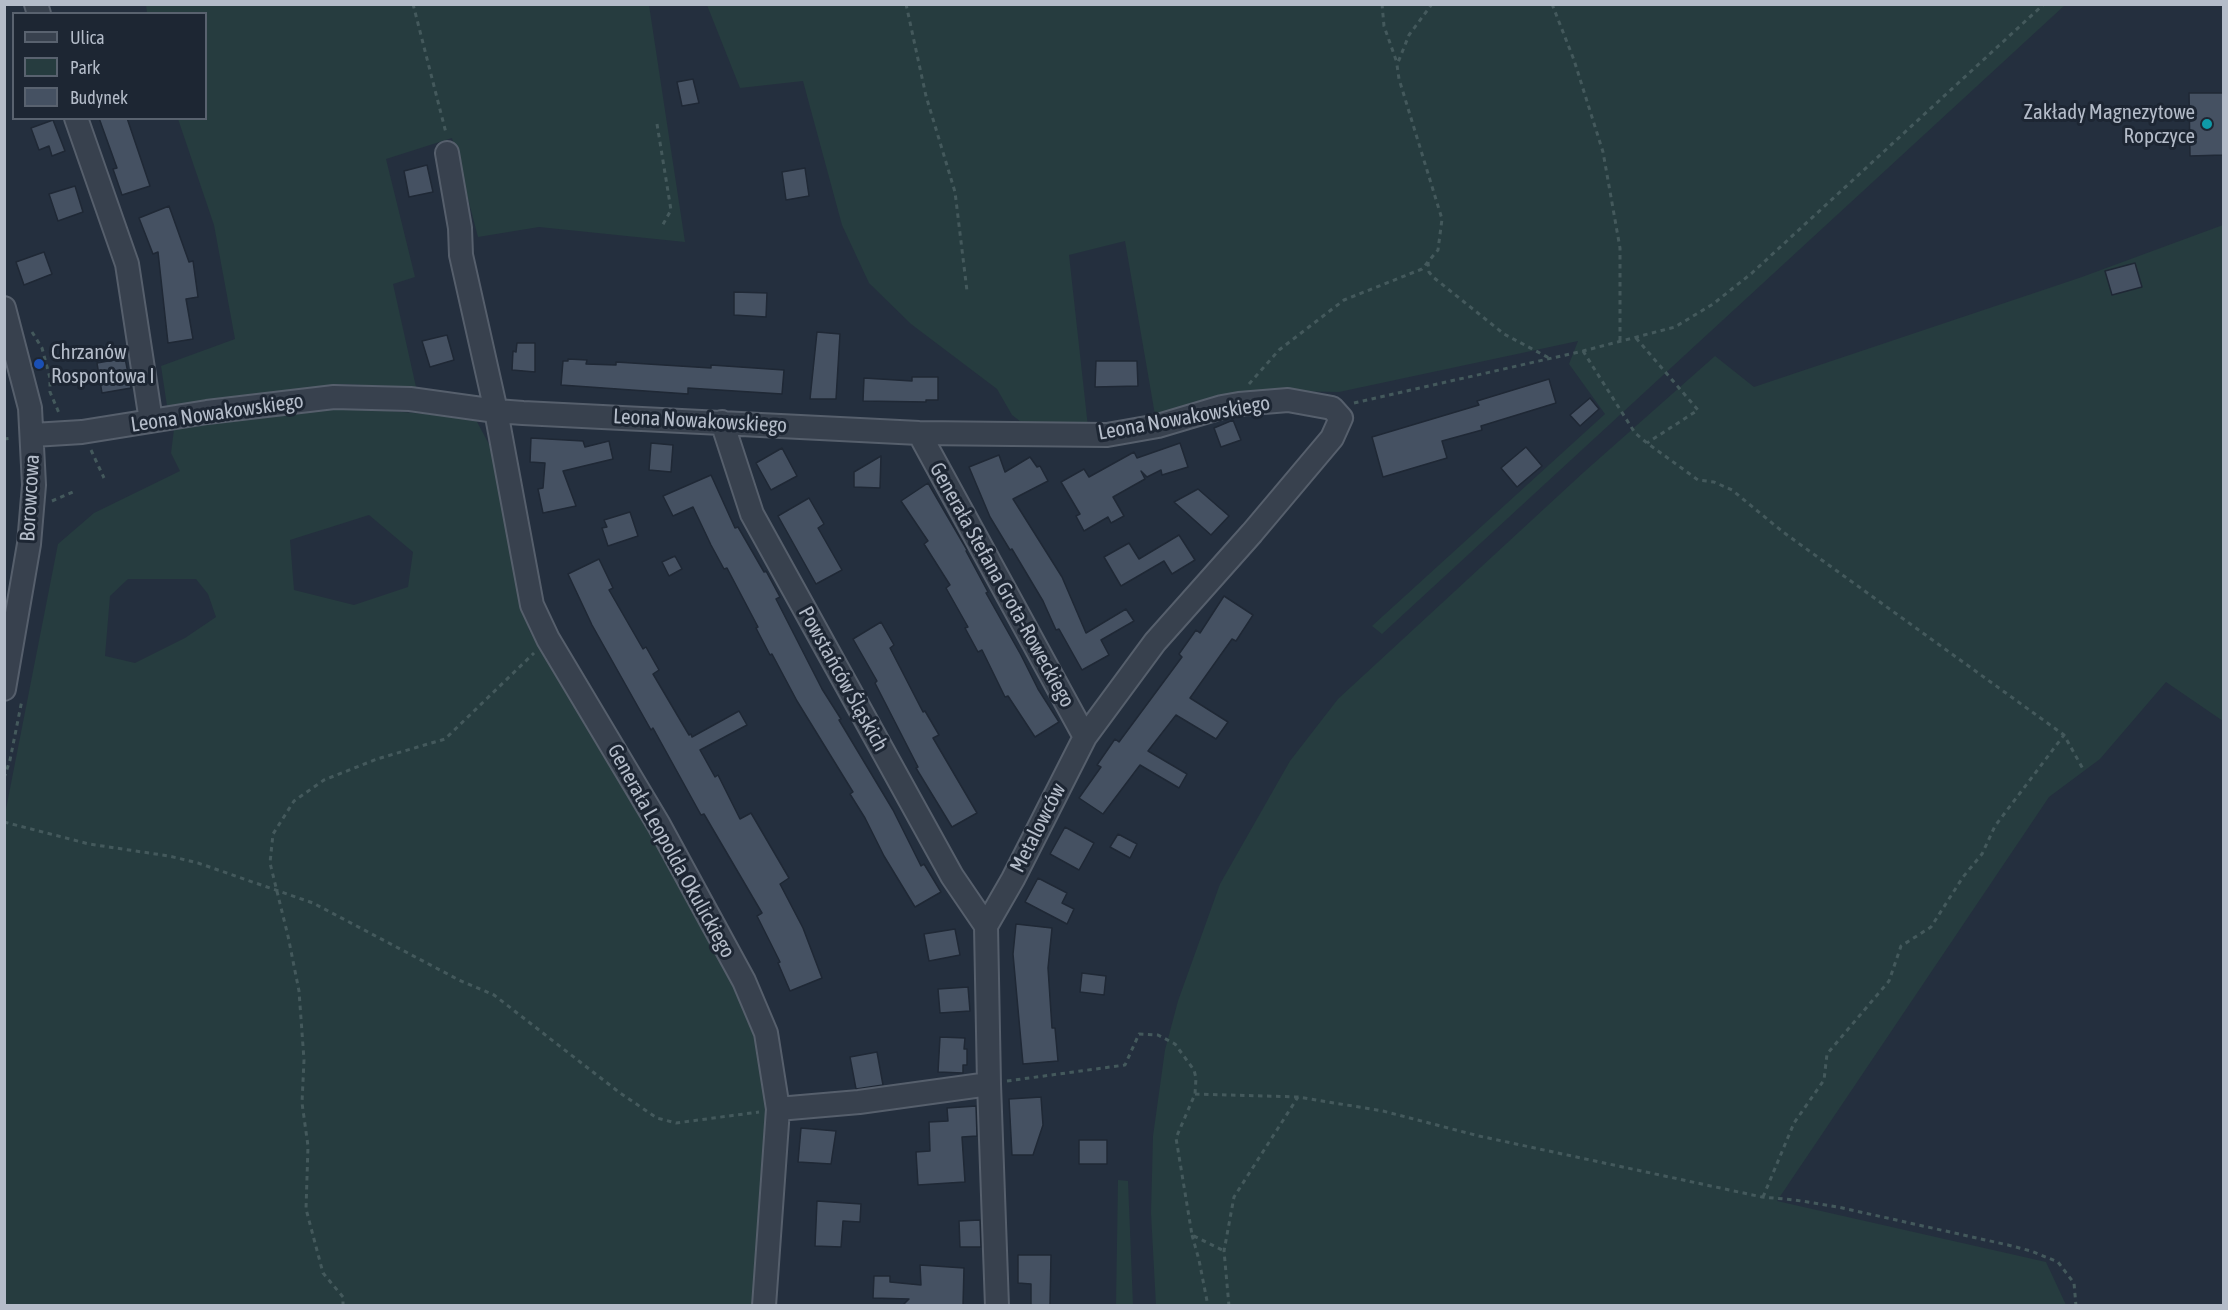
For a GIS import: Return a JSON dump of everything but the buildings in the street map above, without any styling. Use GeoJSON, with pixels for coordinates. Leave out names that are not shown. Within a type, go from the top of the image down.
{"type":"FeatureCollection","features":[{"type":"Feature","properties":{"kind":"street"},"geometry":{"type":"LineString","coordinates":[[77,120],[127,264],[152,421]]}},
{"type":"Feature","properties":{"kind":"street","name":"Generała Leopolda Okulickiego"},"geometry":{"type":"LineString","coordinates":[[447,153],[460,228],[461,255],[496,411],[532,605],[548,639],[659,825],[744,981],[766,1033],[778,1109],[764,1305]]}},
{"type":"Feature","properties":{"kind":"street","name":"Borowcowa"},"geometry":{"type":"LineString","coordinates":[[4,308],[30,408],[34,485],[30,534],[4,689]]}},
{"type":"Feature","properties":{"kind":"street","name":"Leona Nowakowskiego"},"geometry":{"type":"LineString","coordinates":[[33,435],[82,432],[207,412],[334,397],[410,399],[496,411],[919,433],[1107,435],[1158,426],[1222,406],[1288,400],[1332,408]]}},
{"type":"Feature","properties":{"kind":"street","name":"Metalowców"},"geometry":{"type":"LineString","coordinates":[[986,926],[1013,879],[1085,737],[1155,642],[1252,533],[1332,438],[1341,418],[1332,408]]}},
{"type":"Feature","properties":{"kind":"street","name":"Powstańców Śląskich"},"geometry":{"type":"LineString","coordinates":[[722,422],[752,514],[952,876],[986,926]]}},
{"type":"Feature","properties":{"kind":"street","name":"Generała Stefana Grota-Roweckiego"},"geometry":{"type":"LineString","coordinates":[[919,433],[1085,737]]}},
{"type":"Feature","properties":{"kind":"street"},"geometry":{"type":"LineString","coordinates":[[986,926],[997,1305]]}},
{"type":"Feature","properties":{"kind":"street"},"geometry":{"type":"LineString","coordinates":[[778,1109],[859,1102],[989,1084]]}},
{"type":"Feature","properties":{"kind":"path"},"geometry":{"type":"LineString","coordinates":[[412,4],[446,131],[447,153]]}},
{"type":"Feature","properties":{"kind":"path"},"geometry":{"type":"LineString","coordinates":[[906,4],[926,96],[955,192],[967,291]]}},
{"type":"Feature","properties":{"kind":"path"},"geometry":{"type":"LineString","coordinates":[[1239,404],[1250,381],[1279,350],[1344,300],[1422,269],[1438,250],[1442,219],[1384,26],[1382,4]]}},
{"type":"Feature","properties":{"kind":"path"},"geometry":{"type":"LineString","coordinates":[[1397,65],[1409,35],[1432,4]]}},
{"type":"Feature","properties":{"kind":"path"},"geometry":{"type":"LineString","coordinates":[[1552,4],[1574,60],[1604,152],[1620,248],[1620,342]]}},
{"type":"Feature","properties":{"kind":"path"},"geometry":{"type":"LineString","coordinates":[[1332,408],[1583,351],[1675,327],[1713,304],[1795,235],[2044,4]]}},
{"type":"Feature","properties":{"kind":"path"},"geometry":{"type":"LineString","coordinates":[[657,124],[671,210],[661,228]]}},
{"type":"Feature","properties":{"kind":"path"},"geometry":{"type":"LineString","coordinates":[[1428,262],[1433,277],[1495,326],[1551,358]]}},
{"type":"Feature","properties":{"kind":"path"},"geometry":{"type":"LineString","coordinates":[[31,330],[42,348],[50,378],[50,392],[55,408],[63,418]]}},
{"type":"Feature","properties":{"kind":"path"},"geometry":{"type":"LineString","coordinates":[[1635,337],[1698,410],[1647,443]]}},
{"type":"Feature","properties":{"kind":"path"},"geometry":{"type":"LineString","coordinates":[[1583,351],[1635,433],[1698,480],[1714,482],[1732,490],[1783,532],[2064,735],[2083,769]]}},
{"type":"Feature","properties":{"kind":"path"},"geometry":{"type":"LineString","coordinates":[[45,504],[75,491]]}},
{"type":"Feature","properties":{"kind":"path"},"geometry":{"type":"LineString","coordinates":[[343,1305],[343,1297],[323,1273],[306,1209],[308,1146],[302,1103],[304,1060],[299,991],[270,863],[273,834],[294,801],[324,780],[377,759],[445,739],[548,639]]}},
{"type":"Feature","properties":{"kind":"path"},"geometry":{"type":"LineString","coordinates":[[1762,1197],[1794,1123],[1824,1080],[1827,1054],[1889,981],[1901,946],[1931,927],[1963,877],[1982,854],[1995,826],[2064,735]]}},
{"type":"Feature","properties":{"kind":"path"},"geometry":{"type":"LineString","coordinates":[[4,822],[90,844],[169,856],[198,863],[313,903],[459,980],[494,995],[620,1093],[657,1118],[676,1123],[778,1109]]}},
{"type":"Feature","properties":{"kind":"path"},"geometry":{"type":"LineString","coordinates":[[989,1084],[1125,1065],[1139,1034],[1158,1035],[1175,1044],[1194,1070],[1195,1094],[1176,1138],[1192,1234],[1202,1270],[1208,1305]]}},
{"type":"Feature","properties":{"kind":"path"},"geometry":{"type":"LineString","coordinates":[[1195,1094],[1298,1097],[1383,1111],[1479,1136],[1762,1197],[1838,1207],[2031,1251],[2058,1262],[2074,1283],[2076,1305]]}},
{"type":"Feature","properties":{"kind":"path"},"geometry":{"type":"LineString","coordinates":[[1229,1305],[1224,1251],[1234,1197],[1298,1097]]}},
{"type":"Feature","properties":{"kind":"path"},"geometry":{"type":"LineString","coordinates":[[1192,1234],[1224,1251]]}},
{"type":"Feature","properties":{"kind":"green space"},"geometry":{"type":"Polygon","coordinates":[[[146,5],[649,5],[685,242],[539,227],[478,237],[452,138],[386,159],[415,277],[393,284],[416,387],[340,384],[167,406],[161,366],[235,339],[214,225],[178,120],[207,120],[207,12],[147,12],[146,5]]]}},
{"type":"Feature","properties":{"kind":"green space"},"geometry":{"type":"Polygon","coordinates":[[[707,5],[2065,5],[1382,634],[1372,626],[1605,414],[1569,364],[1578,341],[1339,392],[1289,391],[1155,415],[1125,241],[1069,255],[1088,427],[1025,425],[1012,415],[997,389],[911,324],[869,283],[842,225],[803,81],[740,88],[707,5]]]}},
{"type":"Feature","properties":{"kind":"green space"},"geometry":{"type":"Polygon","coordinates":[[[2223,225],[2223,721],[2166,682],[2100,759],[2049,797],[1777,1201],[2046,1262],[2066,1305],[1156,1306],[1151,1213],[1153,1136],[1165,1050],[1178,1001],[1220,884],[1290,761],[1338,699],[1584,472],[1715,356],[1754,387],[2082,277],[2223,225]]]}},
{"type":"Feature","properties":{"kind":"green space"},"geometry":{"type":"Polygon","coordinates":[[[342,407],[475,418],[492,450],[529,630],[655,837],[753,1024],[768,1110],[755,1305],[5,1306],[5,814],[58,544],[94,513],[180,471],[171,453],[174,429],[342,407]],[[369,515],[290,540],[294,590],[354,605],[408,587],[413,552],[369,515]],[[128,579],[110,596],[105,656],[135,663],[185,638],[216,617],[208,594],[196,579],[128,579]]]}},
{"type":"Feature","properties":{"kind":"green space"},"geometry":{"type":"Polygon","coordinates":[[[1118,1180],[1128,1181],[1133,1305],[1116,1305],[1118,1180]]]}},
{"type":"Feature","properties":{"kind":"place","name":"Zakłady Magnezytowe Ropczyce"},"geometry":{"type":"Point","coordinates":[2207,124]}},
{"type":"Feature","properties":{"kind":"place","name":"Chrzanów Rospontowa I"},"geometry":{"type":"Point","coordinates":[39,364]}}]}
